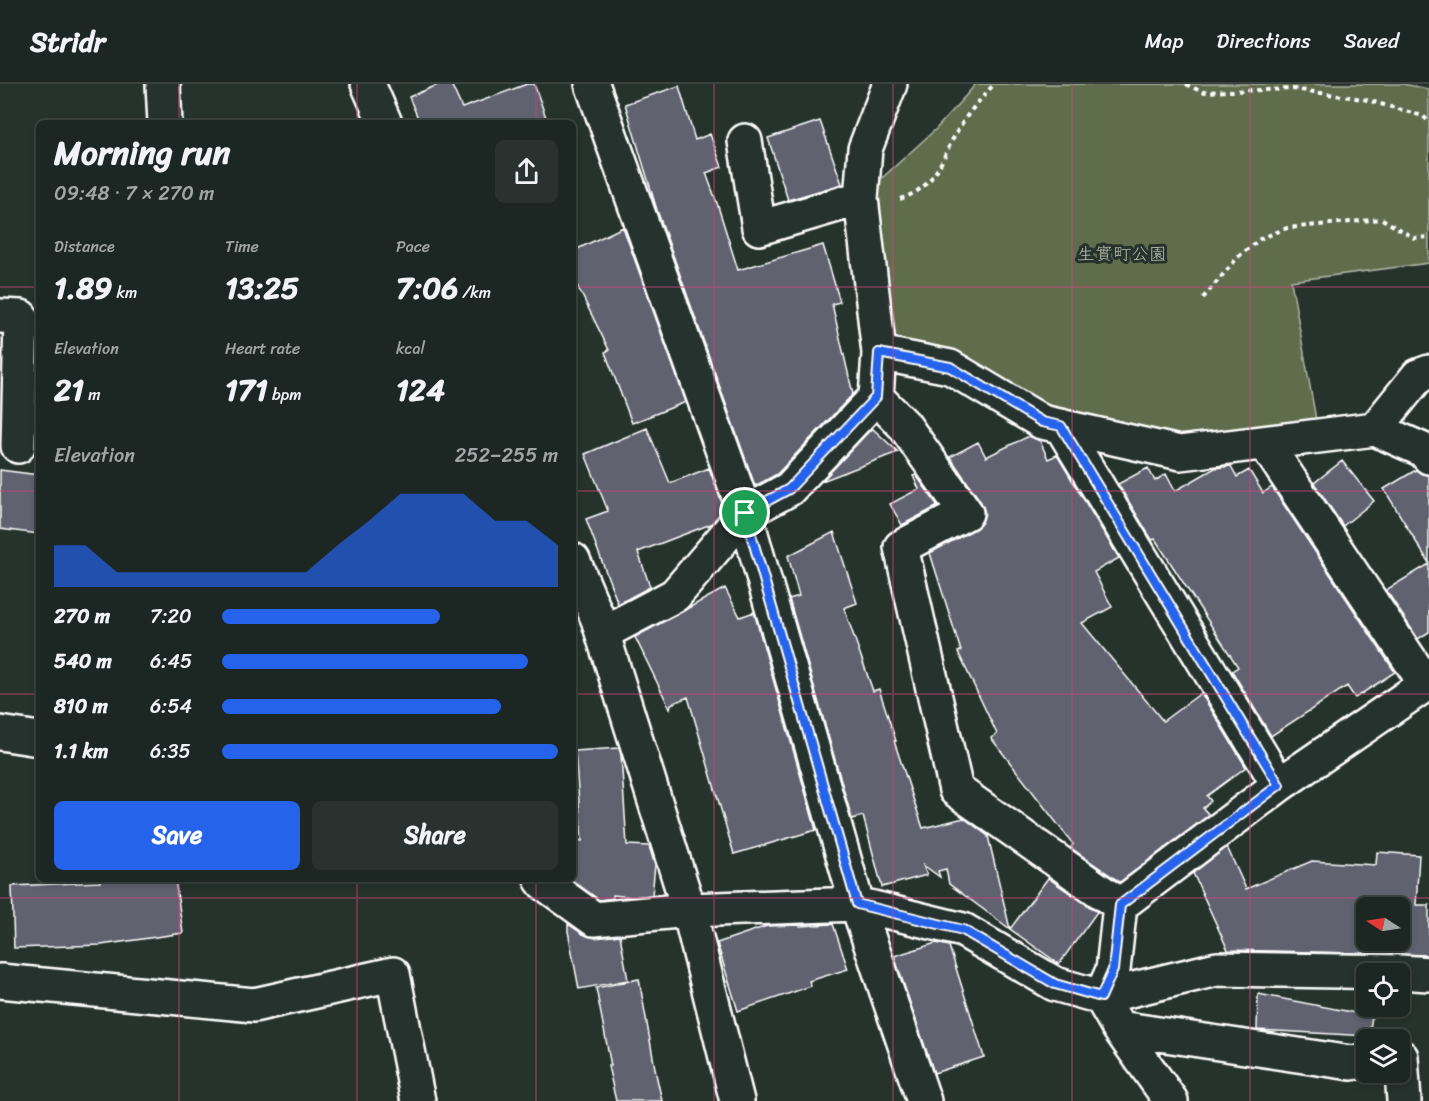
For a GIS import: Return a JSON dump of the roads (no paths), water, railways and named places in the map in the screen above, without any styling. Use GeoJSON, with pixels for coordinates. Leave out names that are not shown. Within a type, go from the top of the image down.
{"type":"FeatureCollection","features":[{"type":"Feature","properties":{"kind":"street"},"geometry":{"type":"LineString","coordinates":[[163,84],[165,120]]}},
{"type":"Feature","properties":{"kind":"street"},"geometry":{"type":"LineString","coordinates":[[368,84],[384,120]]}},
{"type":"Feature","properties":{"kind":"street"},"geometry":{"type":"LineString","coordinates":[[592,84],[745,513],[857,904],[924,1101]]}},
{"type":"Feature","properties":{"kind":"street"},"geometry":{"type":"LineString","coordinates":[[603,633],[675,595],[745,513],[789,489],[876,397],[879,353],[861,198],[865,149],[890,84]]}},
{"type":"Feature","properties":{"kind":"street"},"geometry":{"type":"LineString","coordinates":[[745,141],[759,228],[861,198]]}},
{"type":"Feature","properties":{"kind":"street"},"geometry":{"type":"LineString","coordinates":[[0,316],[21,317],[18,446]]}},
{"type":"Feature","properties":{"kind":"street"},"geometry":{"type":"LineString","coordinates":[[879,353],[950,367],[1042,422],[1180,453],[1375,429],[1423,450],[1429,457]]}},
{"type":"Feature","properties":{"kind":"street"},"geometry":{"type":"LineString","coordinates":[[1375,429],[1418,376],[1429,372]]}},
{"type":"Feature","properties":{"kind":"street"},"geometry":{"type":"LineString","coordinates":[[876,397],[904,425],[966,513],[901,547],[956,790],[1120,905]]}},
{"type":"Feature","properties":{"kind":"street"},"geometry":{"type":"LineString","coordinates":[[1061,426],[1279,785]]}},
{"type":"Feature","properties":{"kind":"street"},"geometry":{"type":"LineString","coordinates":[[1101,997],[1113,970],[1120,905],[1279,785],[1427,683],[1265,443]]}},
{"type":"Feature","properties":{"kind":"street"},"geometry":{"type":"LineString","coordinates":[[576,567],[603,633],[689,910],[737,1101]]}},
{"type":"Feature","properties":{"kind":"street"},"geometry":{"type":"LineString","coordinates":[[0,733],[36,739]]}},
{"type":"Feature","properties":{"kind":"street"},"geometry":{"type":"LineString","coordinates":[[543,882],[594,919],[689,910],[857,904],[963,930],[1055,984],[1101,997],[1217,969],[1429,974]]}},
{"type":"Feature","properties":{"kind":"street"},"geometry":{"type":"LineString","coordinates":[[0,981],[254,1005],[393,974],[418,1101]]}},
{"type":"Feature","properties":{"kind":"street"},"geometry":{"type":"LineString","coordinates":[[1101,997],[1119,1028],[1171,1101]]}},
{"type":"Feature","properties":{"kind":"street"},"geometry":{"type":"LineString","coordinates":[[1119,1028],[1356,1062]]}},
{"type":"Feature","properties":{"kind":"street"},"geometry":{"type":"LineString","coordinates":[[1403,1083],[1404,1101]]}},
{"type":"Feature","properties":{"kind":"park label","name":"生實町公園"},"geometry":{"type":"Point","coordinates":[1122,254]}}]}
